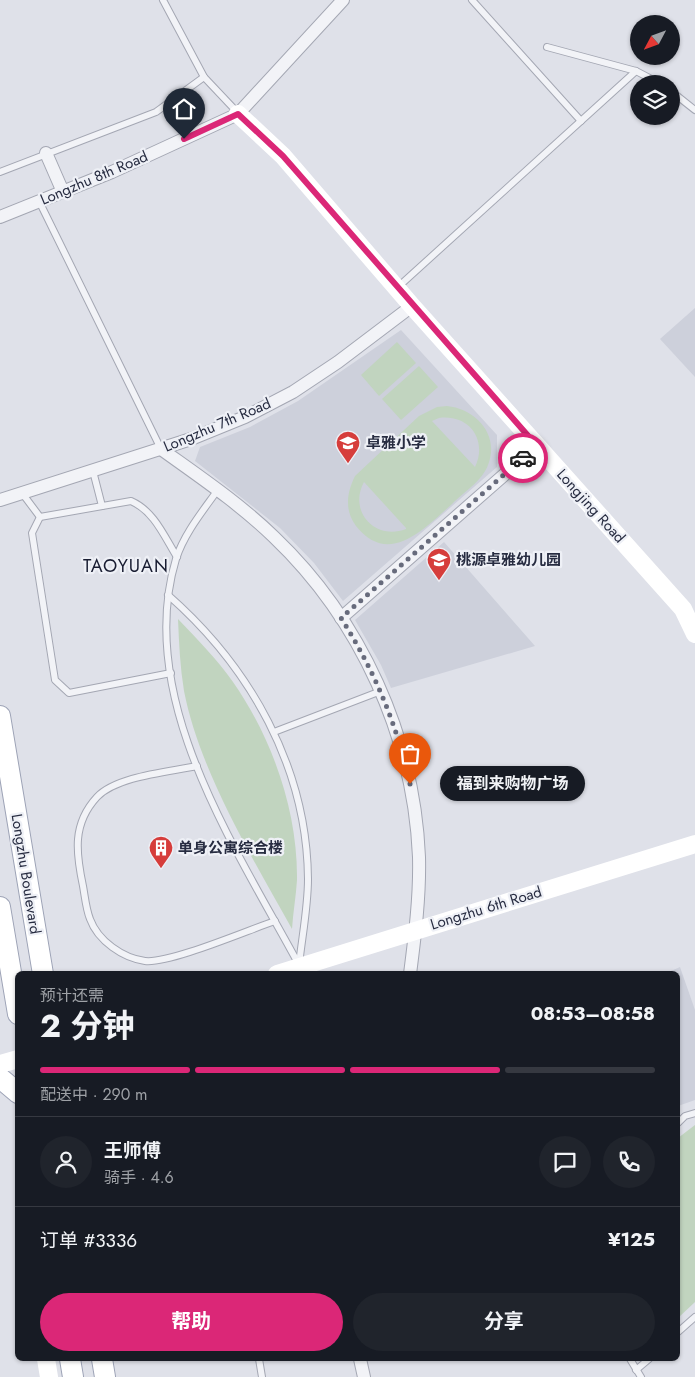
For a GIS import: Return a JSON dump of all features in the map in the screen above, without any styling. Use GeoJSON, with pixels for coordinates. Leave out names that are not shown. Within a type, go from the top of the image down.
{"type":"FeatureCollection","features":[{"type":"Feature","properties":{"kind":"main road","name":"Longzhu Boulevard"},"geometry":{"type":"LineString","coordinates":[[0,716],[43,971]]}},
{"type":"Feature","properties":{"kind":"main road","name":"Longzhu Boulevard"},"geometry":{"type":"LineString","coordinates":[[0,907],[15,996]]}},
{"type":"Feature","properties":{"kind":"main road"},"geometry":{"type":"LineString","coordinates":[[0,1078],[15,1090]]}},
{"type":"Feature","properties":{"kind":"main road"},"geometry":{"type":"LineString","coordinates":[[70,1361],[73,1377]]}},
{"type":"Feature","properties":{"kind":"main road"},"geometry":{"type":"LineString","coordinates":[[102,1361],[105,1377]]}},
{"type":"Feature","properties":{"kind":"street","name":"Longzhu 8th Road"},"geometry":{"type":"LineString","coordinates":[[0,217],[63,192],[238,114],[342,0]]}},
{"type":"Feature","properties":{"kind":"street","name":"Longjing Road"},"geometry":{"type":"LineString","coordinates":[[238,114],[283,156],[412,306],[683,608],[693,623]]}},
{"type":"Feature","properties":{"kind":"street"},"geometry":{"type":"LineString","coordinates":[[46,153],[63,192]]}},
{"type":"Feature","properties":{"kind":"street","name":"Longzhu 7th Road"},"geometry":{"type":"LineString","coordinates":[[0,500],[161,449],[246,416],[293,392],[338,362],[412,306]]}},
{"type":"Feature","properties":{"kind":"street"},"geometry":{"type":"LineString","coordinates":[[341,618],[537,446]]}},
{"type":"Feature","properties":{"kind":"street"},"geometry":{"type":"LineString","coordinates":[[161,449],[256,521],[292,555],[324,592],[368,664],[381,691],[405,760],[414,808],[419,865],[416,930],[410,971]]}},
{"type":"Feature","properties":{"kind":"street","name":"Longzhu 6th Road"},"geometry":{"type":"LineString","coordinates":[[298,970],[416,930],[695,844]]}},
{"type":"Feature","properties":{"kind":"street"},"geometry":{"type":"LineString","coordinates":[[0,1064],[15,1060]]}},
{"type":"Feature","properties":{"kind":"street"},"geometry":{"type":"LineString","coordinates":[[46,1361],[49,1377]]}},
{"type":"Feature","properties":{"kind":"street"},"geometry":{"type":"LineString","coordinates":[[360,1361],[364,1377]]}},
{"type":"Feature","properties":{"kind":"lane"},"geometry":{"type":"LineString","coordinates":[[163,0],[204,77],[238,114]]}},
{"type":"Feature","properties":{"kind":"lane"},"geometry":{"type":"LineString","coordinates":[[472,0],[581,121]]}},
{"type":"Feature","properties":{"kind":"lane"},"geometry":{"type":"LineString","coordinates":[[548,47],[636,71],[644,75]]}},
{"type":"Feature","properties":{"kind":"lane"},"geometry":{"type":"LineString","coordinates":[[397,288],[636,71]]}},
{"type":"Feature","properties":{"kind":"lane"},"geometry":{"type":"LineString","coordinates":[[0,172],[156,112],[204,77]]}},
{"type":"Feature","properties":{"kind":"lane"},"geometry":{"type":"LineString","coordinates":[[680,98],[695,110]]}},
{"type":"Feature","properties":{"kind":"lane"},"geometry":{"type":"LineString","coordinates":[[39,201],[161,449]]}},
{"type":"Feature","properties":{"kind":"lane"},"geometry":{"type":"LineString","coordinates":[[93,470],[102,506]]}},
{"type":"Feature","properties":{"kind":"lane"},"geometry":{"type":"LineString","coordinates":[[217,491],[194,522],[177,557],[168,595],[166,636],[171,673],[180,714],[197,766],[220,820],[275,921],[298,970]]}},
{"type":"Feature","properties":{"kind":"lane"},"geometry":{"type":"LineString","coordinates":[[22,494],[40,517]]}},
{"type":"Feature","properties":{"kind":"lane"},"geometry":{"type":"LineString","coordinates":[[40,517],[131,501],[141,506],[151,515],[177,557]]}},
{"type":"Feature","properties":{"kind":"lane"},"geometry":{"type":"LineString","coordinates":[[40,517],[32,533],[55,680],[69,693],[171,673]]}},
{"type":"Feature","properties":{"kind":"lane"},"geometry":{"type":"LineString","coordinates":[[168,595],[189,614],[228,657],[245,681],[274,732],[294,789],[306,849],[308,880],[298,970]]}},
{"type":"Feature","properties":{"kind":"lane"},"geometry":{"type":"LineString","coordinates":[[274,732],[381,691]]}},
{"type":"Feature","properties":{"kind":"lane"},"geometry":{"type":"LineString","coordinates":[[197,766],[129,780],[113,786],[98,796],[86,812],[78,833],[77,856],[90,920],[111,946],[127,956],[158,961],[275,921]]}},
{"type":"Feature","properties":{"kind":"lane"},"geometry":{"type":"LineString","coordinates":[[680,1121],[685,1116],[695,1113]]}},
{"type":"Feature","properties":{"kind":"lane"},"geometry":{"type":"LineString","coordinates":[[680,1330],[695,1317]]}},
{"type":"Feature","properties":{"kind":"lane"},"geometry":{"type":"LineString","coordinates":[[259,1361],[262,1377]]}},
{"type":"Feature","properties":{"kind":"lane"},"geometry":{"type":"LineString","coordinates":[[631,1361],[640,1377]]}},
{"type":"Feature","properties":{"kind":"lane"},"geometry":{"type":"LineString","coordinates":[[636,1370],[646,1361]]}},
{"type":"Feature","properties":{"kind":"shaded area"},"geometry":{"type":"Polygon","coordinates":[[[695,308],[695,377],[660,339],[695,308]]]}},
{"type":"Feature","properties":{"kind":"shaded area","name":"卓雅小学"},"geometry":{"type":"Polygon","coordinates":[[[401,330],[497,435],[497,467],[343,601],[314,563],[280,528],[195,461],[200,447],[250,427],[298,401],[401,330]]]}},
{"type":"Feature","properties":{"kind":"shaded area","name":"桃源卓雅幼儿园"},"geometry":{"type":"Polygon","coordinates":[[[444,542],[535,646],[391,688],[381,665],[355,620],[444,542]]]}},
{"type":"Feature","properties":{"kind":"shaded area"},"geometry":{"type":"Polygon","coordinates":[[[680,967],[695,1010],[695,1100],[680,1105],[680,971],[671,971],[680,967]]]}},
{"type":"Feature","properties":{"kind":"green space"},"geometry":{"type":"Polygon","coordinates":[[[397,342],[416,363],[379,396],[361,375],[397,342]]]}},
{"type":"Feature","properties":{"kind":"green space"},"geometry":{"type":"Polygon","coordinates":[[[419,366],[438,387],[401,420],[382,399],[419,366]]]}},
{"type":"Feature","properties":{"kind":"green space"},"geometry":{"type":"Polygon","coordinates":[[[437,407],[458,408],[476,418],[483,425],[491,444],[488,465],[482,476],[472,486],[419,532],[394,544],[381,544],[369,538],[352,520],[348,507],[350,488],[355,476],[419,416],[437,407]],[[439,418],[432,421],[475,467],[479,447],[473,431],[459,420],[439,418]],[[364,482],[359,503],[367,521],[384,531],[395,532],[406,529],[406,528],[364,482]]]}},
{"type":"Feature","properties":{"kind":"green space"},"geometry":{"type":"Polygon","coordinates":[[[178,619],[214,657],[233,682],[260,727],[271,751],[280,776],[293,828],[297,880],[292,929],[244,843],[202,752],[184,691],[178,619]]]}},
{"type":"Feature","properties":{"kind":"green space"},"geometry":{"type":"Polygon","coordinates":[[[695,1125],[695,1302],[680,1316],[680,1136],[695,1125]]]}},
{"type":"Feature","properties":{"kind":"way so far"},"geometry":{"type":"LineString","coordinates":[[410,784],[398,737],[381,691],[354,638],[341,618],[523,458]]}},
{"type":"Feature","properties":{"kind":"place","name":"卓雅小学"},"geometry":{"type":"Point","coordinates":[348,464]}},
{"type":"Feature","properties":{"kind":"place","name":"桃源卓雅幼儿园"},"geometry":{"type":"Point","coordinates":[439,581]}},
{"type":"Feature","properties":{"kind":"place","name":"福到来购物广场"},"geometry":{"type":"Point","coordinates":[410,784]}},
{"type":"Feature","properties":{"kind":"place","name":"单身公寓综合楼"},"geometry":{"type":"Point","coordinates":[161,869]}},
{"type":"Feature","properties":{"kind":"district","name":"TAOYUAN"},"geometry":{"type":"Point","coordinates":[126,566]}},
{"type":"Feature","properties":{"kind":"route"},"geometry":{"type":"LineString","coordinates":[[184,139],[238,114],[283,156],[412,306],[537,446],[523,458]]}}]}
